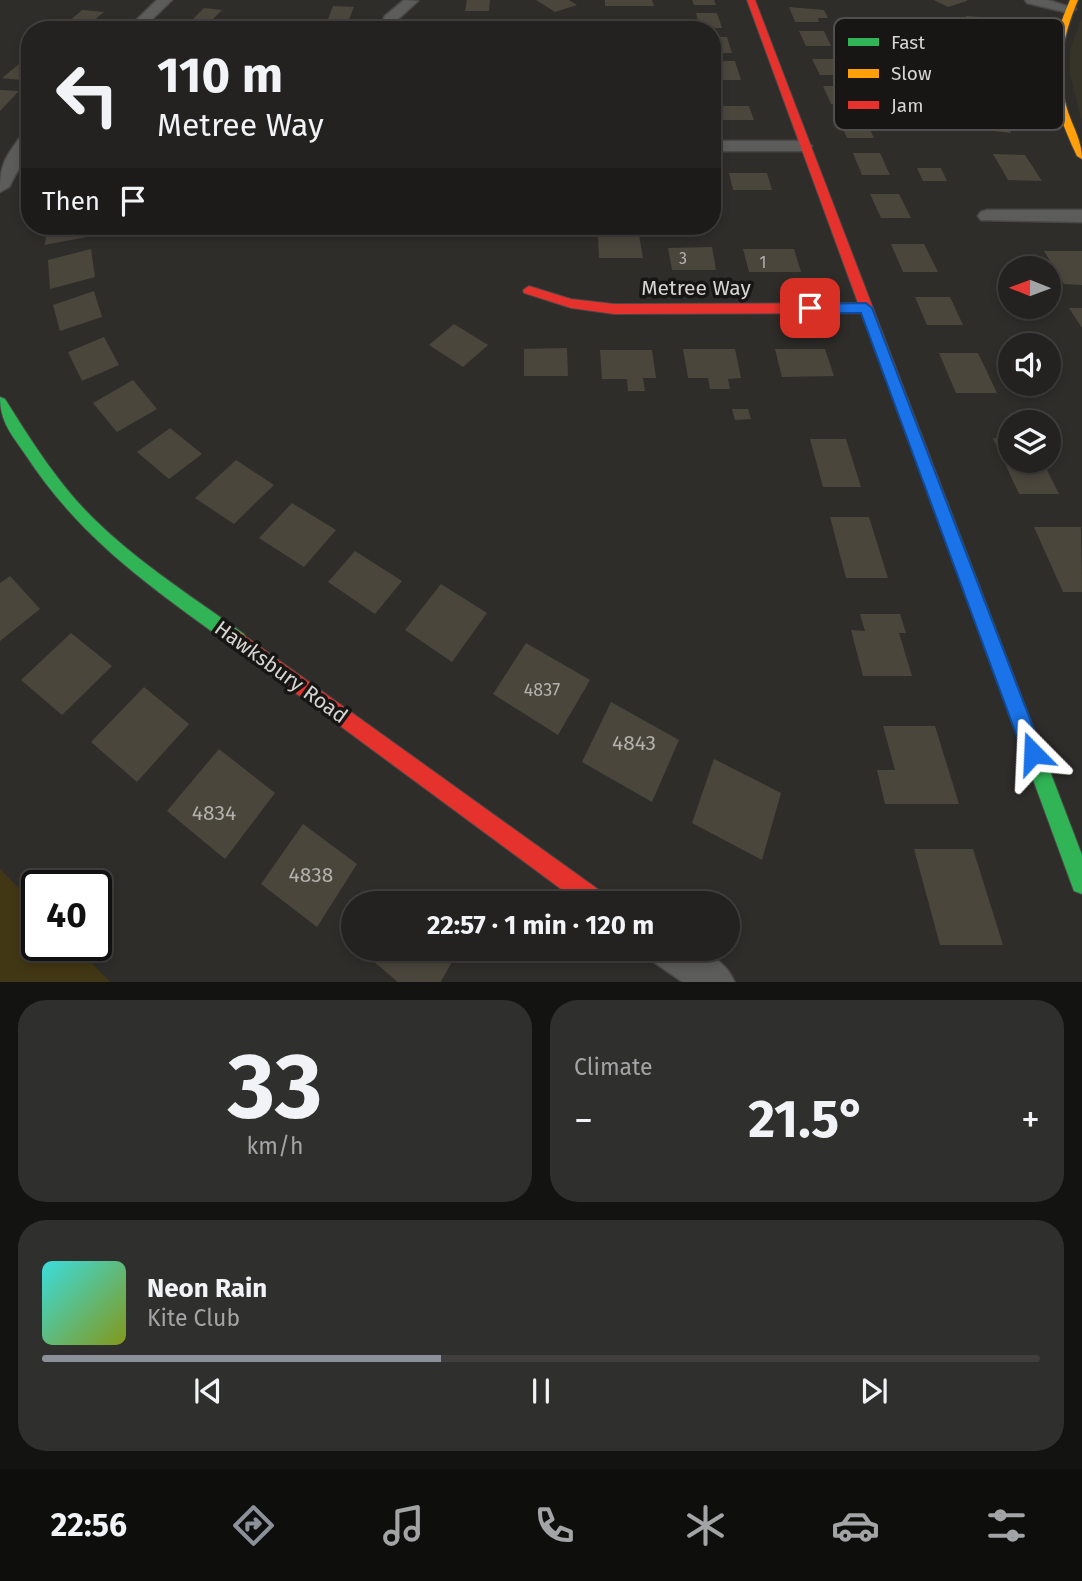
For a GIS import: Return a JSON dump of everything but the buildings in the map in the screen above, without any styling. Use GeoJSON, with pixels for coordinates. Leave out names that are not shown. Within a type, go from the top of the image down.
{"type":"FeatureCollection","features":[{"type":"Feature","properties":{"kind":"street"},"geometry":{"type":"LineString","coordinates":[[143,21],[165,0]]}},
{"type":"Feature","properties":{"kind":"street"},"geometry":{"type":"LineString","coordinates":[[751,0],[1082,883]]}},
{"type":"Feature","properties":{"kind":"street"},"geometry":{"type":"LineString","coordinates":[[1032,0],[1071,5],[1064,22]]}},
{"type":"Feature","properties":{"kind":"street"},"geometry":{"type":"LineString","coordinates":[[389,21],[411,1]]}},
{"type":"Feature","properties":{"kind":"street"},"geometry":{"type":"LineString","coordinates":[[1064,117],[1082,156]]}},
{"type":"Feature","properties":{"kind":"street"},"geometry":{"type":"LineString","coordinates":[[721,146],[804,146]]}},
{"type":"Feature","properties":{"kind":"street"},"geometry":{"type":"LineString","coordinates":[[0,187],[21,148]]}},
{"type":"Feature","properties":{"kind":"street"},"geometry":{"type":"LineString","coordinates":[[987,216],[1082,216]]}},
{"type":"Feature","properties":{"kind":"street","name":"Metree Way"},"geometry":{"type":"LineString","coordinates":[[529,290],[553,300],[587,307],[866,308]]}},
{"type":"Feature","properties":{"kind":"street","name":"Hawksbury Road"},"geometry":{"type":"LineString","coordinates":[[0,403],[32,456],[72,506],[132,564],[582,891]]}},
{"type":"Feature","properties":{"kind":"street"},"geometry":{"type":"LineString","coordinates":[[684,961],[717,982]]}},
{"type":"Feature","properties":{"kind":"shaded area"},"geometry":{"type":"Polygon","coordinates":[[[1082,17],[1082,122],[1070,74],[1070,50],[1082,17]]]}},
{"type":"Feature","properties":{"kind":"shaded area"},"geometry":{"type":"Polygon","coordinates":[[[0,869],[21,891],[21,961],[90,961],[110,982],[0,982],[0,869]]]}},
{"type":"Feature","properties":{"kind":"traffic: fast"},"geometry":{"type":"LineString","coordinates":[[0,403],[52,480],[89,525],[151,577],[238,640]]}},
{"type":"Feature","properties":{"kind":"traffic: fast"},"geometry":{"type":"LineString","coordinates":[[940,504],[1082,883]]}},
{"type":"Feature","properties":{"kind":"traffic: slow"},"geometry":{"type":"LineString","coordinates":[[1064,25],[1074,0]]}},
{"type":"Feature","properties":{"kind":"traffic: slow"},"geometry":{"type":"LineString","coordinates":[[1064,115],[1082,156]]}},
{"type":"Feature","properties":{"kind":"traffic: jam"},"geometry":{"type":"LineString","coordinates":[[751,0],[940,504]]}},
{"type":"Feature","properties":{"kind":"traffic: jam"},"geometry":{"type":"LineString","coordinates":[[529,290],[571,303],[614,309],[866,308]]}},
{"type":"Feature","properties":{"kind":"traffic: jam"},"geometry":{"type":"LineString","coordinates":[[238,640],[582,891]]}},
{"type":"Feature","properties":{"kind":"route"},"geometry":{"type":"LineString","coordinates":[[810,308],[866,308],[1033,753]]}}]}
